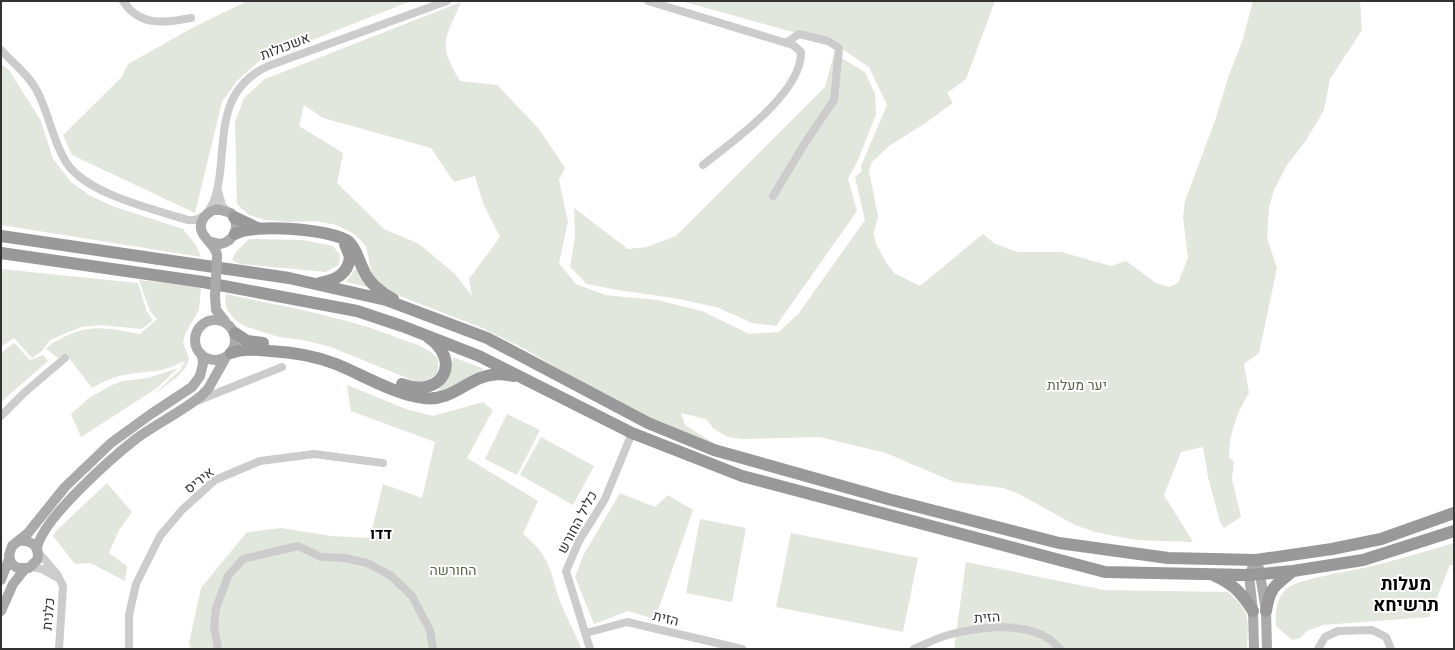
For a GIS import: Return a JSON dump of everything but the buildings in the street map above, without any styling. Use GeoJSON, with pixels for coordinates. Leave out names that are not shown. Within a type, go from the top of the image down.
{"type":"FeatureCollection","features":[{"type":"Feature","properties":{"kind":"highway"},"geometry":{"type":"LineString","coordinates":[[230,214],[250,226],[262,229]]}},
{"type":"Feature","properties":{"kind":"highway"},"geometry":{"type":"LineString","coordinates":[[230,239],[242,231],[262,229],[327,233],[342,237],[356,250],[362,269],[371,282],[385,295],[410,308]]}},
{"type":"Feature","properties":{"kind":"highway"},"geometry":{"type":"LineString","coordinates":[[316,283],[339,277],[350,263],[347,247],[338,238],[327,233]]}},
{"type":"Feature","properties":{"kind":"highway"},"geometry":{"type":"LineString","coordinates":[[1,236],[290,278],[380,299],[410,308],[487,338],[648,423],[714,450],[1059,543],[1168,558],[1256,560],[1318,551],[1381,539],[1454,513]]}},
{"type":"Feature","properties":{"kind":"highway"},"geometry":{"type":"LineString","coordinates":[[1,253],[203,282],[357,311],[422,333],[479,356],[632,433],[742,476],[1105,572],[1255,575],[1293,571],[1363,560],[1454,531]]}},
{"type":"Feature","properties":{"kind":"highway"},"geometry":{"type":"LineString","coordinates":[[235,333],[247,341],[302,347],[328,354],[403,385],[420,389],[435,384],[442,378],[446,366],[444,356],[439,348],[433,340],[422,333]]}},
{"type":"Feature","properties":{"kind":"highway"},"geometry":{"type":"LineString","coordinates":[[228,355],[250,349],[300,354],[336,364],[410,395],[431,399],[448,396],[474,381],[489,375],[497,374],[523,377]]}},
{"type":"Feature","properties":{"kind":"highway"},"geometry":{"type":"LineString","coordinates":[[1266,611],[1269,594],[1274,587],[1293,571]]}},
{"type":"Feature","properties":{"kind":"highway"},"geometry":{"type":"LineString","coordinates":[[1211,574],[1237,588],[1243,594],[1253,611]]}},
{"type":"Feature","properties":{"kind":"main road"},"geometry":{"type":"LineString","coordinates":[[1,611],[13,584],[37,560],[38,545],[47,527],[75,495],[98,472],[138,438],[191,404],[208,389],[236,340],[235,333],[218,315],[215,300],[217,256],[214,247],[205,237],[201,224],[206,214],[217,209],[230,214],[237,229],[217,256]]}},
{"type":"Feature","properties":{"kind":"main road"},"geometry":{"type":"LineString","coordinates":[[205,237],[220,244],[230,239]]}},
{"type":"Feature","properties":{"kind":"main road"},"geometry":{"type":"LineString","coordinates":[[1,580],[9,559],[10,550],[28,533],[65,487],[111,443],[150,414],[192,387],[202,370],[202,355],[196,345],[195,339],[199,327],[210,315],[215,300]]}},
{"type":"Feature","properties":{"kind":"main road"},"geometry":{"type":"LineString","coordinates":[[203,323],[214,319],[225,322]]}},
{"type":"Feature","properties":{"kind":"main road"},"geometry":{"type":"LineString","coordinates":[[202,355],[214,360],[228,355]]}},
{"type":"Feature","properties":{"kind":"main road"},"geometry":{"type":"LineString","coordinates":[[18,541],[28,541],[32,543],[38,551]]}},
{"type":"Feature","properties":{"kind":"main road"},"geometry":{"type":"LineString","coordinates":[[9,559],[17,568],[29,568]]}},
{"type":"Feature","properties":{"kind":"main road"},"geometry":{"type":"LineString","coordinates":[[1254,649],[1253,611],[1256,560]]}},
{"type":"Feature","properties":{"kind":"main road"},"geometry":{"type":"LineString","coordinates":[[1255,575],[1266,611],[1267,649]]}},
{"type":"Feature","properties":{"kind":"street"},"geometry":{"type":"LineString","coordinates":[[123,1],[135,15],[147,21],[172,22],[192,18]]}},
{"type":"Feature","properties":{"kind":"street","name":"אשכולות"},"geometry":{"type":"LineString","coordinates":[[206,214],[212,207],[218,191],[230,103],[237,90],[252,76],[268,66],[447,1]]}},
{"type":"Feature","properties":{"kind":"street"},"geometry":{"type":"LineString","coordinates":[[648,1],[793,45],[801,52],[801,63],[794,79],[785,92],[752,126],[703,165]]}},
{"type":"Feature","properties":{"kind":"street"},"geometry":{"type":"LineString","coordinates":[[773,196],[805,143],[834,100],[839,48],[828,41],[799,34],[786,43]]}},
{"type":"Feature","properties":{"kind":"street"},"geometry":{"type":"LineString","coordinates":[[1,50],[27,76],[37,91],[66,163],[87,182],[110,195],[188,220],[195,220],[206,214]]}},
{"type":"Feature","properties":{"kind":"street"},"geometry":{"type":"LineString","coordinates":[[218,191],[222,205],[230,214]]}},
{"type":"Feature","properties":{"kind":"street"},"geometry":{"type":"LineString","coordinates":[[188,220],[205,237]]}},
{"type":"Feature","properties":{"kind":"street"},"geometry":{"type":"LineString","coordinates":[[1,416],[25,392],[65,358]]}},
{"type":"Feature","properties":{"kind":"street"},"geometry":{"type":"LineString","coordinates":[[191,404],[282,367]]}},
{"type":"Feature","properties":{"kind":"street"},"geometry":{"type":"LineString","coordinates":[[216,375],[221,386],[230,387]]}},
{"type":"Feature","properties":{"kind":"street","name":"כליל החורש"},"geometry":{"type":"LineString","coordinates":[[590,649],[566,571],[579,541],[605,499],[632,433]]}},
{"type":"Feature","properties":{"kind":"street","name":"איריס"},"geometry":{"type":"LineString","coordinates":[[128,649],[129,615],[136,584],[160,536],[182,510],[215,480],[260,461],[314,454],[382,463]]}},
{"type":"Feature","properties":{"kind":"street"},"geometry":{"type":"LineString","coordinates":[[218,649],[214,626],[216,608],[228,576],[243,559],[298,546],[321,557],[345,558],[367,563],[390,575],[412,596],[430,630],[433,649]]}},
{"type":"Feature","properties":{"kind":"street","name":"כלנית"},"geometry":{"type":"LineString","coordinates":[[38,551],[61,581],[63,598],[59,624],[59,649]]}},
{"type":"Feature","properties":{"kind":"street","name":"כלנית"},"geometry":{"type":"LineString","coordinates":[[29,568],[49,572],[61,581]]}},
{"type":"Feature","properties":{"kind":"street","name":"הזית"},"geometry":{"type":"LineString","coordinates":[[586,633],[627,622],[742,649]]}},
{"type":"Feature","properties":{"kind":"street","name":"הזית"},"geometry":{"type":"LineString","coordinates":[[914,649],[948,635],[979,629],[1012,628],[1032,631],[1049,639],[1060,649]]}},
{"type":"Feature","properties":{"kind":"street"},"geometry":{"type":"LineString","coordinates":[[1318,649],[1326,637],[1338,631],[1359,630],[1372,630],[1386,637],[1391,649]]}},
{"type":"Feature","properties":{"kind":"green space"},"geometry":{"type":"Polygon","coordinates":[[[247,1],[411,1],[259,61],[237,81],[222,102],[195,213],[72,155],[63,135],[121,78],[128,64],[194,27],[247,1]]]}},
{"type":"Feature","properties":{"kind":"green space","name":"יער מעלות"},"geometry":{"type":"Polygon","coordinates":[[[681,1],[995,1],[966,79],[947,93],[953,103],[924,124],[889,146],[872,162],[869,171],[878,216],[874,233],[876,244],[886,262],[894,273],[920,286],[983,234],[995,244],[1018,252],[1061,252],[1111,266],[1126,261],[1156,283],[1169,287],[1178,283],[1188,258],[1183,217],[1185,201],[1242,42],[1253,1],[1360,1],[1362,30],[1330,79],[1324,110],[1305,142],[1287,165],[1274,190],[1269,207],[1267,238],[1277,268],[1259,353],[1244,364],[1249,393],[1234,424],[1229,448],[1229,457],[1234,462],[1232,479],[1241,517],[1224,528],[1220,522],[1208,477],[1203,447],[1181,452],[1164,495],[1193,542],[1135,540],[1095,532],[1075,525],[1019,494],[1003,488],[954,482],[886,453],[820,437],[741,439],[728,437],[714,429],[706,419],[681,413],[685,425],[718,446],[614,402],[525,349],[482,328],[392,293],[372,275],[366,246],[354,234],[336,225],[316,221],[288,222],[265,220],[249,215],[237,204],[235,122],[244,98],[265,79],[461,2],[451,25],[446,42],[448,58],[460,81],[497,85],[539,129],[565,168],[559,180],[568,222],[559,263],[576,284],[605,295],[657,300],[702,311],[749,334],[779,332],[799,313],[865,220],[855,177],[862,171],[861,166],[887,105],[869,67],[833,43],[681,1]],[[304,105],[299,126],[343,153],[337,183],[384,229],[419,244],[455,274],[472,296],[469,279],[500,237],[483,203],[475,176],[454,182],[431,148],[323,118],[304,105]]]}},
{"type":"Feature","properties":{"kind":"green space"},"geometry":{"type":"Polygon","coordinates":[[[834,54],[865,72],[875,94],[876,114],[858,160],[848,179],[857,211],[776,326],[752,323],[719,308],[680,299],[587,284],[570,267],[575,237],[574,208],[628,249],[647,247],[676,236],[825,87],[834,54]]]}},
{"type":"Feature","properties":{"kind":"green space"},"geometry":{"type":"Polygon","coordinates":[[[1,64],[9,70],[41,121],[53,159],[71,182],[89,195],[112,206],[183,229],[196,245],[201,257],[1,225],[1,64]]]}},
{"type":"Feature","properties":{"kind":"green space"},"geometry":{"type":"Polygon","coordinates":[[[249,239],[303,240],[333,246],[340,255],[339,265],[325,272],[240,264],[232,260],[236,252],[249,239]]]}},
{"type":"Feature","properties":{"kind":"green space"},"geometry":{"type":"Polygon","coordinates":[[[356,268],[359,277],[368,287],[346,282],[356,268]]]}},
{"type":"Feature","properties":{"kind":"green space"},"geometry":{"type":"Polygon","coordinates":[[[1,269],[138,283],[147,312],[153,320],[142,329],[100,325],[81,327],[50,340],[42,351],[32,358],[14,338],[1,347],[1,269]]]}},
{"type":"Feature","properties":{"kind":"green space"},"geometry":{"type":"Polygon","coordinates":[[[139,280],[201,287],[199,310],[186,332],[183,342],[189,359],[186,367],[177,377],[152,396],[180,370],[185,361],[163,370],[115,377],[92,388],[66,354],[58,358],[46,349],[64,337],[83,330],[101,328],[140,334],[157,319],[150,311],[139,280]]]}},
{"type":"Feature","properties":{"kind":"green space"},"geometry":{"type":"Polygon","coordinates":[[[226,294],[317,313],[362,325],[428,350],[438,359],[438,371],[428,380],[414,381],[331,347],[303,340],[279,337],[244,326],[235,320],[228,311],[225,303],[226,294]]]}},
{"type":"Feature","properties":{"kind":"green space"},"geometry":{"type":"Polygon","coordinates":[[[14,343],[30,360],[43,355],[48,361],[1,402],[1,353],[14,343]]]}},
{"type":"Feature","properties":{"kind":"green space"},"geometry":{"type":"Polygon","coordinates":[[[453,357],[484,369],[449,390],[433,394],[448,378],[453,357]]]}},
{"type":"Feature","properties":{"kind":"green space"},"geometry":{"type":"Polygon","coordinates":[[[178,368],[157,388],[81,437],[71,414],[89,398],[112,385],[123,381],[148,378],[178,368]]]}},
{"type":"Feature","properties":{"kind":"green space","name":"החורשה"},"geometry":{"type":"Polygon","coordinates":[[[347,385],[406,409],[433,416],[483,402],[493,410],[467,458],[538,501],[523,534],[533,543],[545,558],[552,574],[561,604],[577,637],[581,649],[191,649],[189,643],[201,588],[247,532],[281,528],[331,536],[370,538],[383,484],[422,498],[435,442],[351,411],[347,385]]]}},
{"type":"Feature","properties":{"kind":"green space"},"geometry":{"type":"Polygon","coordinates":[[[507,414],[540,430],[517,475],[485,459],[507,414]]]}},
{"type":"Feature","properties":{"kind":"green space"},"geometry":{"type":"Polygon","coordinates":[[[541,437],[594,466],[573,505],[520,475],[541,437]]]}},
{"type":"Feature","properties":{"kind":"green space"},"geometry":{"type":"Polygon","coordinates":[[[107,483],[132,512],[119,530],[109,553],[127,566],[125,581],[90,563],[75,564],[53,536],[56,531],[107,483]]]}},
{"type":"Feature","properties":{"kind":"green space"},"geometry":{"type":"Polygon","coordinates":[[[620,493],[655,507],[668,495],[693,510],[655,619],[628,611],[594,624],[575,577],[584,554],[620,493]]]}},
{"type":"Feature","properties":{"kind":"green space"},"geometry":{"type":"Polygon","coordinates":[[[700,519],[746,528],[732,602],[686,593],[700,519]]]}},
{"type":"Feature","properties":{"kind":"green space"},"geometry":{"type":"Polygon","coordinates":[[[791,533],[918,558],[903,632],[776,607],[791,533]]]}},
{"type":"Feature","properties":{"kind":"green space"},"geometry":{"type":"Polygon","coordinates":[[[1454,543],[1454,565],[1450,565],[1429,617],[1323,625],[1307,631],[1300,638],[1292,640],[1276,626],[1276,611],[1280,597],[1286,589],[1299,582],[1407,557],[1454,543]]]}},
{"type":"Feature","properties":{"kind":"green space"},"geometry":{"type":"Polygon","coordinates":[[[966,562],[1104,590],[1228,592],[1236,599],[1245,611],[1247,617],[1247,649],[954,649],[966,562]]]}},
{"type":"Feature","properties":{"kind":"district","name":"דדו"},"geometry":{"type":"Point","coordinates":[381,534]}},
{"type":"Feature","properties":{"kind":"district","name":"מעלות תרשיחא"},"geometry":{"type":"Point","coordinates":[1406,594]}}]}
